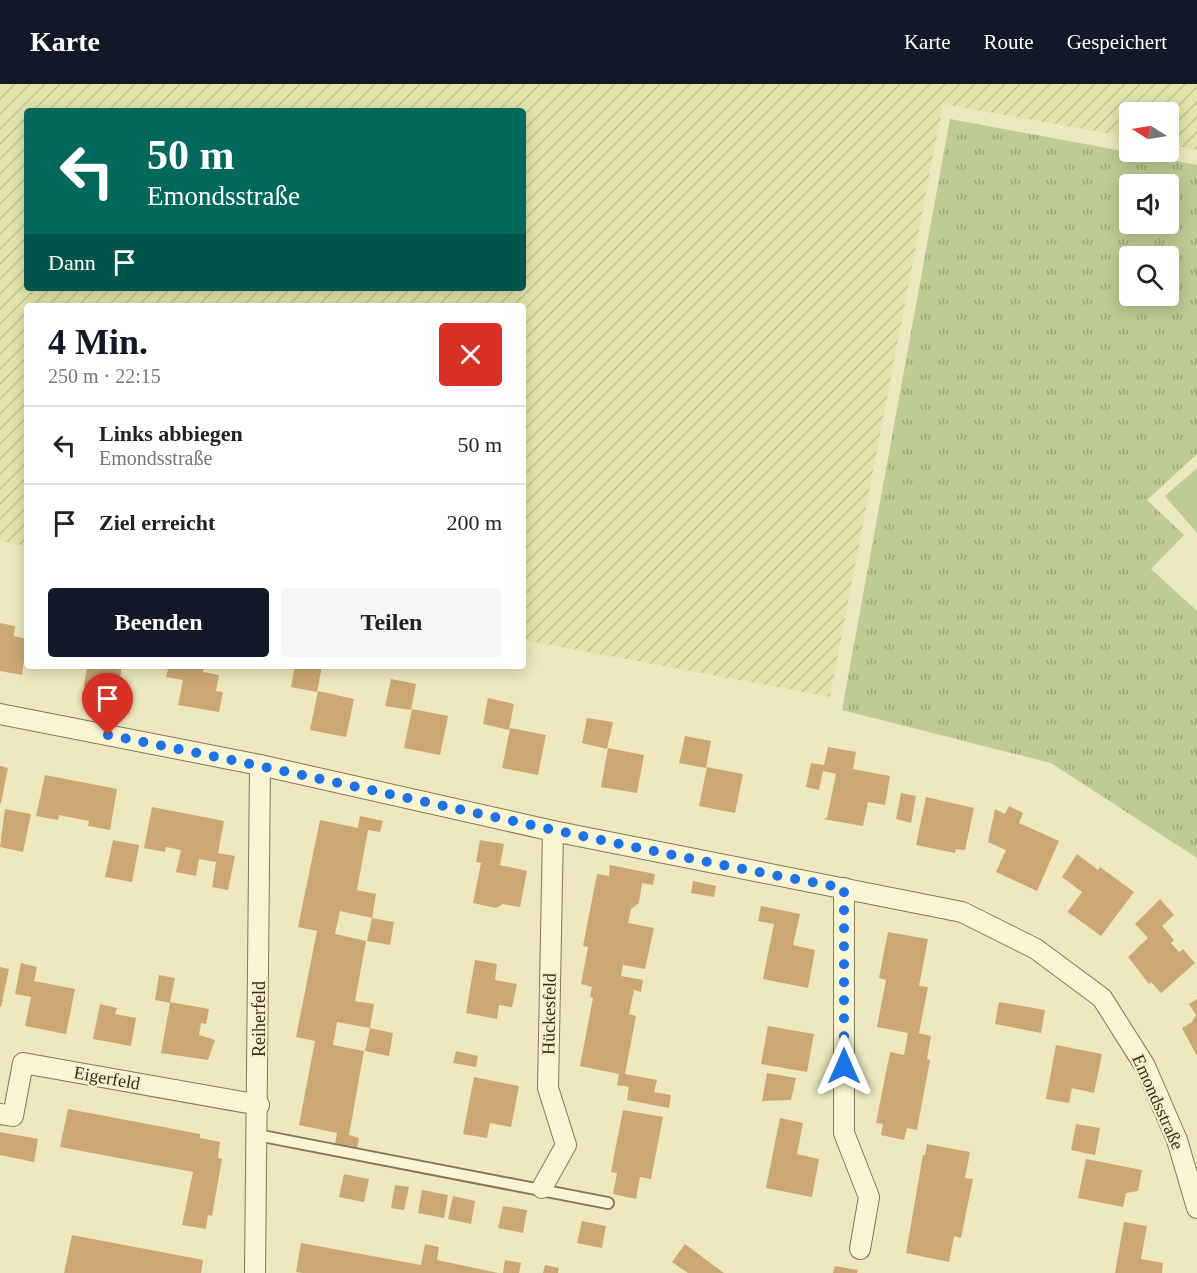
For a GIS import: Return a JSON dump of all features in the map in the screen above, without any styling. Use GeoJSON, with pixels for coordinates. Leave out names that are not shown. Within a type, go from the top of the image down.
{"type":"FeatureCollection","features":[{"type":"Feature","properties":{"kind":"street","name":"Emondsstraße"},"geometry":{"type":"LineString","coordinates":[[0,714],[260,765],[553,831],[962,912],[1036,949],[1102,998],[1145,1066],[1177,1140],[1197,1208]]}},
{"type":"Feature","properties":{"kind":"street","name":"Reiherfeld"},"geometry":{"type":"LineString","coordinates":[[255,1273],[259,1105],[260,765]]}},
{"type":"Feature","properties":{"kind":"street","name":"Hückesfeld"},"geometry":{"type":"LineString","coordinates":[[542,1188],[566,1145],[548,1088],[553,831]]}},
{"type":"Feature","properties":{"kind":"street"},"geometry":{"type":"LineString","coordinates":[[844,888],[844,1132],[869,1197],[860,1249]]}},
{"type":"Feature","properties":{"kind":"street","name":"Eigerfeld"},"geometry":{"type":"LineString","coordinates":[[0,1114],[13,1116],[22,1063],[259,1105]]}},
{"type":"Feature","properties":{"kind":"lane"},"geometry":{"type":"LineString","coordinates":[[257,1135],[542,1188],[608,1203]]}},
{"type":"Feature","properties":{"kind":"green space"},"geometry":{"type":"Polygon","coordinates":[[[0,84],[1197,84],[1197,150],[1179,146],[1179,102],[1119,102],[1119,135],[943,104],[830,697],[526,640],[526,303],[24,303],[24,545],[0,541],[0,84]]]}},
{"type":"Feature","properties":{"kind":"green space"},"geometry":{"type":"Polygon","coordinates":[[[950,119],[1119,150],[1119,162],[1179,162],[1197,165],[1197,454],[1147,500],[1184,535],[1151,569],[1197,611],[1197,858],[1051,763],[842,710],[950,119]]]}},
{"type":"Feature","properties":{"kind":"green space"},"geometry":{"type":"Polygon","coordinates":[[[1197,468],[1197,533],[1165,496],[1197,468]]]}},
{"type":"Feature","properties":{"kind":"building"},"geometry":{"type":"Polygon","coordinates":[[[0,623],[15,626],[14,636],[24,638],[24,661],[22,675],[0,671],[0,623]]]}},
{"type":"Feature","properties":{"kind":"building"},"geometry":{"type":"Polygon","coordinates":[[[87,669],[121,669],[117,693],[84,686],[87,669]]]}},
{"type":"Feature","properties":{"kind":"building"},"geometry":{"type":"Polygon","coordinates":[[[168,669],[204,669],[203,672],[219,675],[216,691],[223,692],[219,712],[178,705],[183,680],[166,677],[168,669]]]}},
{"type":"Feature","properties":{"kind":"building"},"geometry":{"type":"Polygon","coordinates":[[[294,669],[321,669],[317,692],[291,687],[294,669]]]}},
{"type":"Feature","properties":{"kind":"building"},"geometry":{"type":"Polygon","coordinates":[[[391,679],[416,684],[411,710],[385,706],[391,679]]]}},
{"type":"Feature","properties":{"kind":"building"},"geometry":{"type":"Polygon","coordinates":[[[318,691],[354,699],[346,737],[310,730],[318,691]]]}},
{"type":"Feature","properties":{"kind":"building"},"geometry":{"type":"Polygon","coordinates":[[[488,698],[514,704],[509,730],[483,724],[488,698]]]}},
{"type":"Feature","properties":{"kind":"building"},"geometry":{"type":"Polygon","coordinates":[[[412,709],[448,716],[440,755],[404,748],[412,709]]]}},
{"type":"Feature","properties":{"kind":"building"},"geometry":{"type":"Polygon","coordinates":[[[587,718],[613,722],[607,749],[582,743],[587,718]]]}},
{"type":"Feature","properties":{"kind":"building"},"geometry":{"type":"Polygon","coordinates":[[[510,728],[546,735],[538,775],[502,768],[510,728]]]}},
{"type":"Feature","properties":{"kind":"building"},"geometry":{"type":"Polygon","coordinates":[[[685,736],[711,741],[706,768],[679,763],[685,736]]]}},
{"type":"Feature","properties":{"kind":"building"},"geometry":{"type":"Polygon","coordinates":[[[828,747],[856,752],[853,769],[890,776],[885,805],[868,802],[863,826],[823,819],[827,818],[836,774],[823,771],[819,790],[806,787],[811,763],[824,765],[828,747]]]}},
{"type":"Feature","properties":{"kind":"building"},"geometry":{"type":"Polygon","coordinates":[[[608,748],[644,755],[637,793],[601,787],[608,748]]]}},
{"type":"Feature","properties":{"kind":"building"},"geometry":{"type":"Polygon","coordinates":[[[0,766],[8,768],[1,803],[0,803],[0,766]]]}},
{"type":"Feature","properties":{"kind":"building"},"geometry":{"type":"Polygon","coordinates":[[[707,767],[743,774],[735,813],[699,806],[707,767]]]}},
{"type":"Feature","properties":{"kind":"building"},"geometry":{"type":"Polygon","coordinates":[[[45,775],[117,789],[110,830],[88,826],[89,821],[59,815],[58,820],[36,816],[45,775]]]}},
{"type":"Feature","properties":{"kind":"building"},"geometry":{"type":"Polygon","coordinates":[[[901,793],[916,796],[911,823],[896,819],[901,793]]]}},
{"type":"Feature","properties":{"kind":"building"},"geometry":{"type":"Polygon","coordinates":[[[926,797],[974,808],[965,850],[956,849],[955,853],[916,845],[926,797]]]}},
{"type":"Feature","properties":{"kind":"building"},"geometry":{"type":"Polygon","coordinates":[[[1009,806],[1023,813],[1019,823],[1059,841],[1037,891],[996,872],[1006,850],[988,842],[995,809],[1005,814],[1009,806]]]}},
{"type":"Feature","properties":{"kind":"building"},"geometry":{"type":"Polygon","coordinates":[[[152,807],[224,821],[218,853],[235,856],[228,890],[212,887],[216,862],[199,859],[196,876],[176,872],[181,850],[166,847],[165,852],[144,848],[152,807]]]}},
{"type":"Feature","properties":{"kind":"building"},"geometry":{"type":"Polygon","coordinates":[[[5,809],[31,814],[23,852],[0,847],[5,809]]]}},
{"type":"Feature","properties":{"kind":"building"},"geometry":{"type":"Polygon","coordinates":[[[360,816],[383,821],[380,832],[368,830],[357,890],[376,894],[372,918],[340,911],[335,934],[366,941],[355,1001],[374,1004],[370,1028],[337,1022],[333,1045],[364,1051],[349,1135],[359,1138],[357,1148],[335,1144],[337,1133],[299,1125],[315,1041],[296,1037],[317,931],[298,927],[320,820],[358,828],[360,816]]]}},
{"type":"Feature","properties":{"kind":"building"},"geometry":{"type":"Polygon","coordinates":[[[113,840],[139,845],[132,882],[105,877],[113,840]]]}},
{"type":"Feature","properties":{"kind":"building"},"geometry":{"type":"Polygon","coordinates":[[[480,840],[504,844],[500,865],[527,871],[520,907],[503,904],[496,908],[473,903],[481,863],[476,862],[480,840]]]}},
{"type":"Feature","properties":{"kind":"building"},"geometry":{"type":"Polygon","coordinates":[[[1077,854],[1098,870],[1100,867],[1134,892],[1101,936],[1068,912],[1066,914],[1082,892],[1062,877],[1077,854]]]}},
{"type":"Feature","properties":{"kind":"building"},"geometry":{"type":"Polygon","coordinates":[[[610,865],[655,874],[653,885],[642,883],[639,903],[631,909],[628,923],[654,928],[645,969],[623,965],[621,976],[643,980],[641,992],[634,990],[629,1014],[636,1016],[625,1074],[657,1080],[654,1092],[671,1095],[669,1108],[627,1100],[629,1087],[617,1085],[619,1074],[580,1066],[593,998],[590,997],[592,987],[581,984],[588,947],[583,946],[597,874],[609,876],[610,865]]]}},
{"type":"Feature","properties":{"kind":"building"},"geometry":{"type":"Polygon","coordinates":[[[693,881],[716,886],[714,897],[691,893],[693,881]]]}},
{"type":"Feature","properties":{"kind":"building"},"geometry":{"type":"Polygon","coordinates":[[[1160,899],[1174,915],[1162,926],[1174,940],[1171,943],[1179,952],[1183,949],[1195,963],[1161,993],[1151,982],[1149,984],[1128,957],[1148,938],[1135,924],[1160,899]]]}},
{"type":"Feature","properties":{"kind":"building"},"geometry":{"type":"Polygon","coordinates":[[[761,906],[800,914],[793,945],[815,950],[808,988],[763,979],[774,924],[758,921],[761,906]]]}},
{"type":"Feature","properties":{"kind":"building"},"geometry":{"type":"Polygon","coordinates":[[[372,918],[394,922],[390,945],[367,941],[372,918]]]}},
{"type":"Feature","properties":{"kind":"building"},"geometry":{"type":"Polygon","coordinates":[[[888,932],[928,939],[919,986],[928,987],[919,1033],[931,1036],[927,1059],[930,1060],[917,1130],[907,1128],[904,1140],[881,1135],[883,1124],[876,1123],[890,1052],[904,1055],[908,1033],[877,1027],[886,980],[879,978],[888,932]]]}},
{"type":"Feature","properties":{"kind":"building"},"geometry":{"type":"Polygon","coordinates":[[[475,960],[497,964],[495,980],[517,984],[512,1007],[499,1005],[497,1019],[466,1013],[475,960]]]}},
{"type":"Feature","properties":{"kind":"building"},"geometry":{"type":"Polygon","coordinates":[[[21,963],[37,967],[34,981],[75,989],[66,1034],[25,1026],[31,997],[15,994],[21,963]]]}},
{"type":"Feature","properties":{"kind":"building"},"geometry":{"type":"Polygon","coordinates":[[[0,967],[9,969],[1,1007],[0,1007],[0,967]]]}},
{"type":"Feature","properties":{"kind":"building"},"geometry":{"type":"Polygon","coordinates":[[[159,975],[175,978],[170,1002],[209,1009],[206,1024],[201,1023],[199,1035],[215,1040],[208,1060],[161,1053],[170,1003],[155,1000],[159,975]]]}},
{"type":"Feature","properties":{"kind":"building"},"geometry":{"type":"Polygon","coordinates":[[[1197,999],[1197,1056],[1182,1028],[1192,1022],[1196,1015],[1189,1004],[1197,999]]]}},
{"type":"Feature","properties":{"kind":"building"},"geometry":{"type":"Polygon","coordinates":[[[999,1002],[1045,1010],[1041,1033],[995,1024],[999,1002]]]}},
{"type":"Feature","properties":{"kind":"building"},"geometry":{"type":"Polygon","coordinates":[[[100,1004],[117,1008],[115,1014],[136,1018],[131,1046],[93,1039],[100,1004]]]}},
{"type":"Feature","properties":{"kind":"building"},"geometry":{"type":"Polygon","coordinates":[[[768,1026],[814,1034],[807,1072],[761,1064],[768,1026]]]}},
{"type":"Feature","properties":{"kind":"building"},"geometry":{"type":"Polygon","coordinates":[[[370,1028],[393,1033],[389,1056],[365,1051],[370,1028]]]}},
{"type":"Feature","properties":{"kind":"building"},"geometry":{"type":"Polygon","coordinates":[[[1056,1045],[1102,1054],[1094,1093],[1072,1088],[1069,1103],[1046,1099],[1056,1045]]]}},
{"type":"Feature","properties":{"kind":"building"},"geometry":{"type":"Polygon","coordinates":[[[456,1051],[478,1056],[476,1067],[453,1063],[456,1051]]]}},
{"type":"Feature","properties":{"kind":"building"},"geometry":{"type":"Polygon","coordinates":[[[767,1073],[796,1078],[791,1100],[762,1101],[767,1073]]]}},
{"type":"Feature","properties":{"kind":"building"},"geometry":{"type":"Polygon","coordinates":[[[474,1077],[519,1086],[511,1127],[490,1123],[487,1138],[463,1134],[474,1077]]]}},
{"type":"Feature","properties":{"kind":"building"},"geometry":{"type":"Polygon","coordinates":[[[68,1109],[200,1134],[200,1138],[220,1142],[218,1158],[222,1159],[212,1216],[208,1215],[206,1229],[182,1225],[193,1172],[60,1147],[68,1109]]]}},
{"type":"Feature","properties":{"kind":"building"},"geometry":{"type":"Polygon","coordinates":[[[623,1110],[663,1117],[651,1179],[640,1177],[636,1199],[613,1194],[617,1173],[611,1172],[623,1110]]]}},
{"type":"Feature","properties":{"kind":"building"},"geometry":{"type":"Polygon","coordinates":[[[780,1118],[803,1123],[797,1154],[819,1159],[812,1197],[766,1188],[780,1118]]]}},
{"type":"Feature","properties":{"kind":"building"},"geometry":{"type":"Polygon","coordinates":[[[1076,1124],[1100,1128],[1095,1155],[1071,1150],[1076,1124]]]}},
{"type":"Feature","properties":{"kind":"building"},"geometry":{"type":"Polygon","coordinates":[[[0,1132],[38,1139],[34,1162],[0,1155],[0,1132]]]}},
{"type":"Feature","properties":{"kind":"building"},"geometry":{"type":"Polygon","coordinates":[[[927,1144],[970,1152],[965,1178],[973,1179],[961,1238],[954,1236],[949,1262],[906,1253],[923,1155],[925,1155],[927,1144]]]}},
{"type":"Feature","properties":{"kind":"building"},"geometry":{"type":"Polygon","coordinates":[[[1086,1159],[1142,1170],[1138,1191],[1126,1193],[1123,1207],[1078,1198],[1086,1159]]]}},
{"type":"Feature","properties":{"kind":"building"},"geometry":{"type":"Polygon","coordinates":[[[344,1174],[369,1179],[364,1202],[339,1197],[344,1174]]]}},
{"type":"Feature","properties":{"kind":"building"},"geometry":{"type":"Polygon","coordinates":[[[395,1185],[409,1187],[404,1210],[391,1208],[395,1185]]]}},
{"type":"Feature","properties":{"kind":"building"},"geometry":{"type":"Polygon","coordinates":[[[422,1190],[448,1195],[444,1218],[418,1213],[422,1190]]]}},
{"type":"Feature","properties":{"kind":"building"},"geometry":{"type":"Polygon","coordinates":[[[453,1196],[475,1201],[471,1224],[448,1219],[453,1196]]]}},
{"type":"Feature","properties":{"kind":"building"},"geometry":{"type":"Polygon","coordinates":[[[503,1206],[527,1210],[523,1233],[498,1228],[503,1206]]]}},
{"type":"Feature","properties":{"kind":"building"},"geometry":{"type":"Polygon","coordinates":[[[582,1221],[606,1226],[602,1248],[577,1243],[582,1221]]]}},
{"type":"Feature","properties":{"kind":"building"},"geometry":{"type":"Polygon","coordinates":[[[1124,1222],[1147,1226],[1141,1259],[1163,1263],[1162,1273],[1115,1273],[1124,1222]]]}},
{"type":"Feature","properties":{"kind":"building"},"geometry":{"type":"Polygon","coordinates":[[[72,1235],[203,1260],[201,1273],[64,1273],[72,1235]]]}},
{"type":"Feature","properties":{"kind":"building"},"geometry":{"type":"Polygon","coordinates":[[[301,1243],[421,1265],[425,1244],[439,1247],[437,1260],[498,1273],[296,1272],[301,1243]]]}},
{"type":"Feature","properties":{"kind":"building"},"geometry":{"type":"Polygon","coordinates":[[[685,1244],[724,1273],[688,1273],[672,1262],[685,1244]]]}},
{"type":"Feature","properties":{"kind":"building"},"geometry":{"type":"Polygon","coordinates":[[[505,1260],[521,1263],[519,1273],[503,1273],[505,1260]]]}},
{"type":"Feature","properties":{"kind":"building"},"geometry":{"type":"Polygon","coordinates":[[[545,1265],[559,1268],[558,1273],[543,1273],[545,1265]]]}},
{"type":"Feature","properties":{"kind":"building"},"geometry":{"type":"Polygon","coordinates":[[[835,1266],[858,1270],[857,1273],[833,1273],[835,1266]]]}},
{"type":"Feature","properties":{"kind":"route"},"geometry":{"type":"LineString","coordinates":[[108,735],[260,765],[553,831],[844,888],[844,1066]]}}]}
